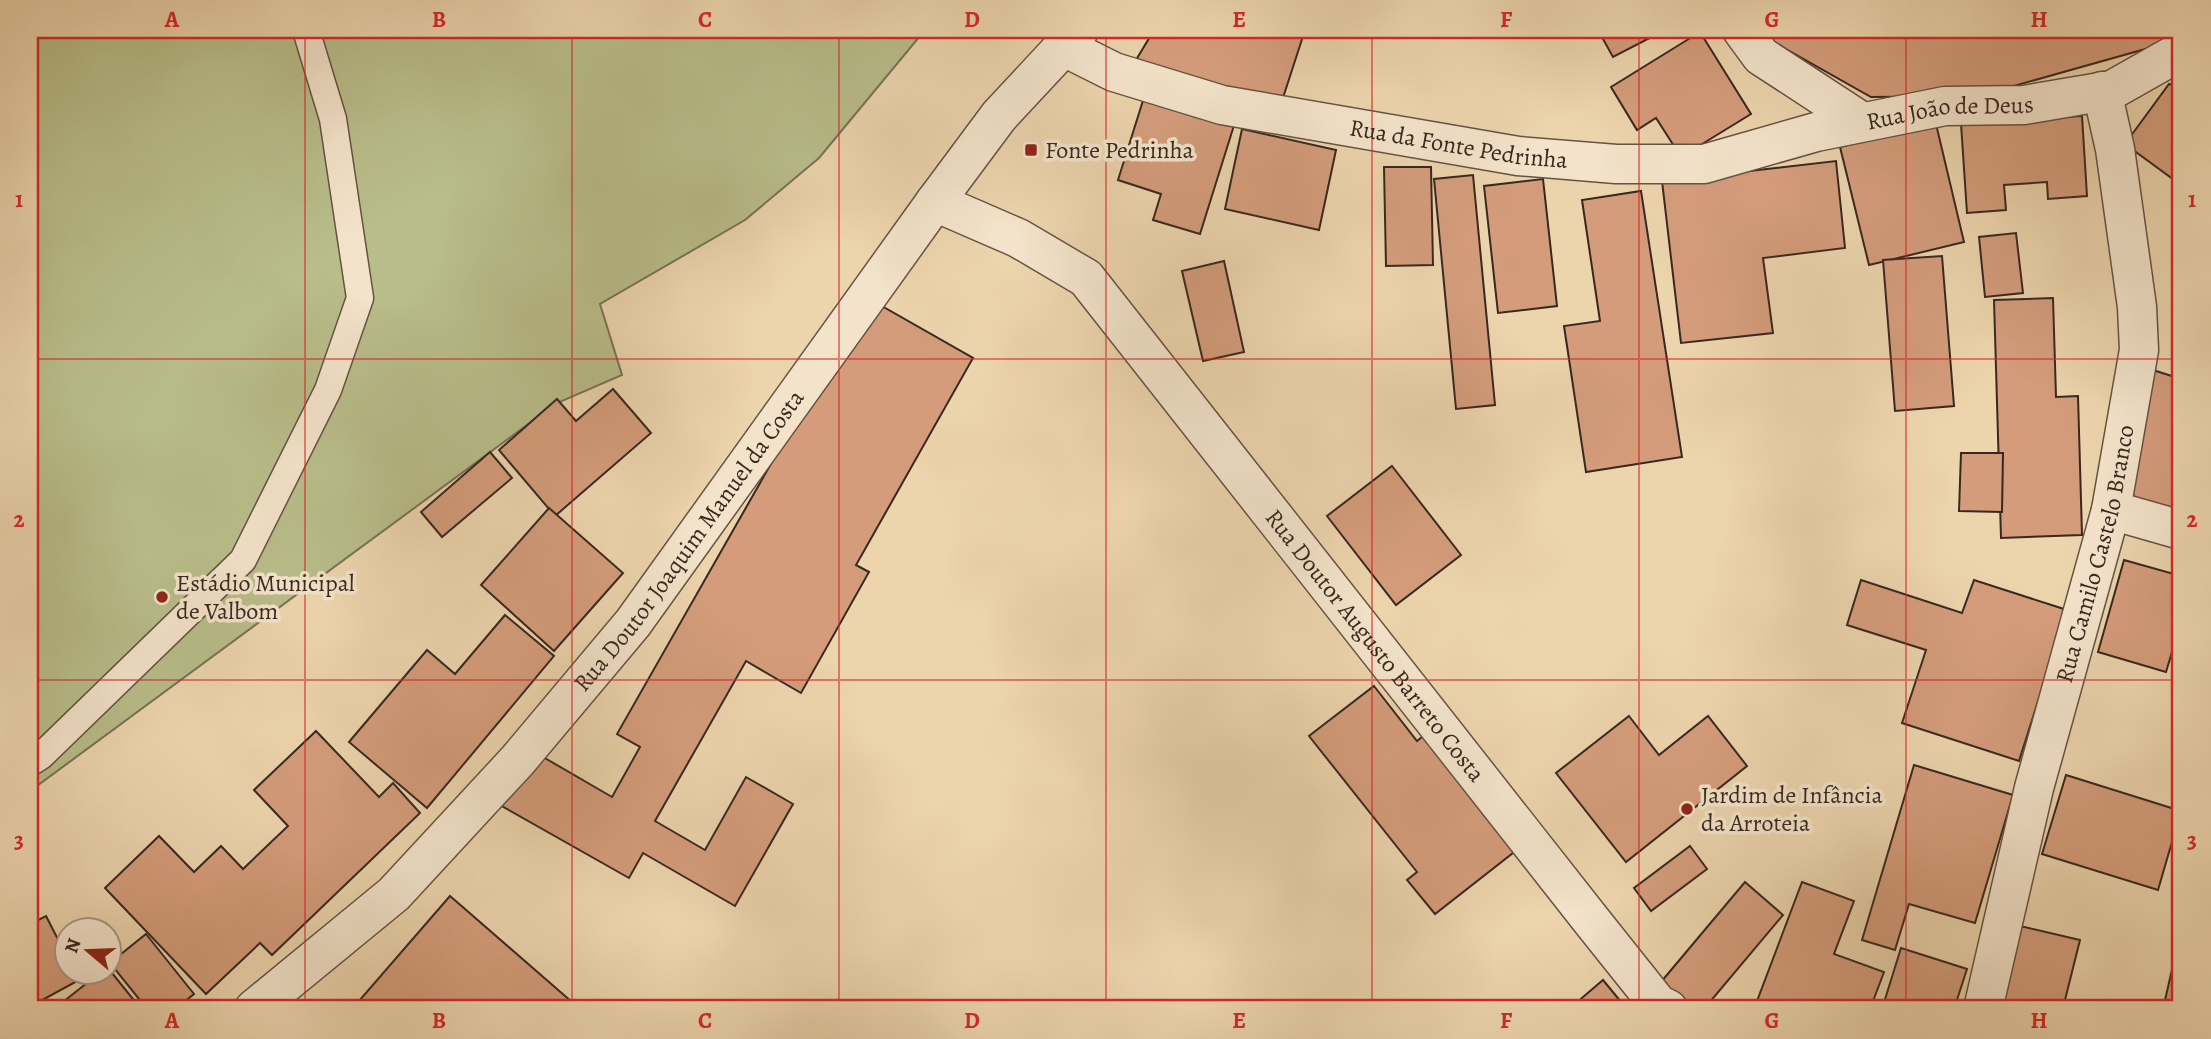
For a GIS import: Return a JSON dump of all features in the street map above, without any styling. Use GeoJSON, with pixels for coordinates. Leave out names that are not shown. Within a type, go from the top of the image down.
{"type":"FeatureCollection","features":[{"type":"Feature","properties":{"kind":"street","name":"Rua João de Deus"},"geometry":{"type":"LineString","coordinates":[[1742,30],[1761,56],[1862,122],[1945,106],[2024,105],[2112,90],[2181,51]]}},
{"type":"Feature","properties":{"kind":"street","name":"Rua da Fonte Pedrinha"},"geometry":{"type":"LineString","coordinates":[[1071,38],[1114,72],[1222,105],[1518,156],[1616,164],[1704,164],[1816,132],[1862,122]]}},
{"type":"Feature","properties":{"kind":"street","name":"Rua Doutor Joaquim Manuel da Costa"},"geometry":{"type":"LineString","coordinates":[[254,1009],[394,894],[518,760],[615,644],[999,116],[1071,38]]}},
{"type":"Feature","properties":{"kind":"street","name":"Rua Camilo Castelo Branco"},"geometry":{"type":"LineString","coordinates":[[1983,1009],[2035,788],[2111,510],[2139,350],[2137,307],[2121,189],[2102,91]]}},
{"type":"Feature","properties":{"kind":"street","name":"Rua Doutor Augusto Barreto Costa"},"geometry":{"type":"LineString","coordinates":[[934,202],[1018,238],[1086,278],[1658,1004],[1668,1009]]}},
{"type":"Feature","properties":{"kind":"street"},"geometry":{"type":"LineString","coordinates":[[2111,510],[2181,530]]}},
{"type":"Feature","properties":{"kind":"lane"},"geometry":{"type":"LineString","coordinates":[[30,763],[51,746],[243,560],[328,390],[360,298],[333,119],[306,30]]}},
{"type":"Feature","properties":{"kind":"green space","name":"Estádio Municipal de Valbom"},"geometry":{"type":"Polygon","coordinates":[[[30,30],[925,30],[819,158],[745,220],[600,304],[622,375],[557,403],[30,791],[30,30]]]}},
{"type":"Feature","properties":{"kind":"building"},"geometry":{"type":"Polygon","coordinates":[[[1154,30],[1305,30],[1280,107],[1133,65],[1154,30]]]}},
{"type":"Feature","properties":{"kind":"building"},"geometry":{"type":"Polygon","coordinates":[[[1598,30],[1665,30],[1613,57],[1598,30]]]}},
{"type":"Feature","properties":{"kind":"building"},"geometry":{"type":"Polygon","coordinates":[[[1752,30],[1967,30],[1967,33],[1979,30],[2181,30],[2181,39],[1978,96],[1871,97],[1752,30]]]}},
{"type":"Feature","properties":{"kind":"building"},"geometry":{"type":"Polygon","coordinates":[[[1700,32],[1751,114],[1681,157],[1656,118],[1637,130],[1611,87],[1700,32]]]}},
{"type":"Feature","properties":{"kind":"building"},"geometry":{"type":"Polygon","coordinates":[[[2169,84],[2181,87],[2181,185],[2125,144],[2169,84]]]}},
{"type":"Feature","properties":{"kind":"building"},"geometry":{"type":"Polygon","coordinates":[[[1146,91],[1236,119],[1200,234],[1153,220],[1161,194],[1118,180],[1146,91]]]}},
{"type":"Feature","properties":{"kind":"building"},"geometry":{"type":"Polygon","coordinates":[[[2082,116],[2087,196],[2048,199],[2047,182],[2004,185],[2006,210],[1967,213],[1961,124],[2082,116]]]}},
{"type":"Feature","properties":{"kind":"building"},"geometry":{"type":"Polygon","coordinates":[[[1936,124],[1964,242],[1869,265],[1840,147],[1936,124]]]}},
{"type":"Feature","properties":{"kind":"building"},"geometry":{"type":"Polygon","coordinates":[[[1242,129],[1336,150],[1319,230],[1225,209],[1242,129]]]}},
{"type":"Feature","properties":{"kind":"building"},"geometry":{"type":"Polygon","coordinates":[[[1836,161],[1845,248],[1763,258],[1773,333],[1681,343],[1662,181],[1836,161]]]}},
{"type":"Feature","properties":{"kind":"building"},"geometry":{"type":"Polygon","coordinates":[[[1384,167],[1431,167],[1433,265],[1386,266],[1384,167]]]}},
{"type":"Feature","properties":{"kind":"building"},"geometry":{"type":"Polygon","coordinates":[[[1473,175],[1495,405],[1456,409],[1434,179],[1473,175]]]}},
{"type":"Feature","properties":{"kind":"building"},"geometry":{"type":"Polygon","coordinates":[[[1543,179],[1557,306],[1498,313],[1484,186],[1543,179]]]}},
{"type":"Feature","properties":{"kind":"building"},"geometry":{"type":"Polygon","coordinates":[[[1641,191],[1682,457],[1586,472],[1564,326],[1600,321],[1582,200],[1641,191]]]}},
{"type":"Feature","properties":{"kind":"building"},"geometry":{"type":"Polygon","coordinates":[[[2016,233],[2023,293],[1985,297],[1979,237],[2016,233]]]}},
{"type":"Feature","properties":{"kind":"building"},"geometry":{"type":"Polygon","coordinates":[[[1942,256],[1954,406],[1895,411],[1883,260],[1942,256]]]}},
{"type":"Feature","properties":{"kind":"building"},"geometry":{"type":"Polygon","coordinates":[[[1224,261],[1244,352],[1203,361],[1182,271],[1224,261]]]}},
{"type":"Feature","properties":{"kind":"building"},"geometry":{"type":"Polygon","coordinates":[[[866,297],[973,358],[856,565],[869,572],[801,693],[746,661],[655,821],[705,850],[746,777],[793,804],[735,906],[643,853],[629,878],[500,805],[531,750],[612,797],[640,747],[617,734],[866,297]]]}},
{"type":"Feature","properties":{"kind":"building"},"geometry":{"type":"Polygon","coordinates":[[[2053,298],[2056,397],[2078,396],[2082,535],[2001,538],[1994,300],[2053,298]]]}},
{"type":"Feature","properties":{"kind":"building"},"geometry":{"type":"Polygon","coordinates":[[[2153,370],[2181,379],[2181,522],[2113,501],[2153,370]]]}},
{"type":"Feature","properties":{"kind":"building"},"geometry":{"type":"Polygon","coordinates":[[[613,389],[651,433],[555,516],[499,450],[557,399],[576,421],[613,389]]]}},
{"type":"Feature","properties":{"kind":"building"},"geometry":{"type":"Polygon","coordinates":[[[490,452],[512,478],[442,537],[421,512],[490,452]]]}},
{"type":"Feature","properties":{"kind":"building"},"geometry":{"type":"Polygon","coordinates":[[[1961,453],[2003,453],[2002,512],[1959,511],[1961,453]]]}},
{"type":"Feature","properties":{"kind":"building"},"geometry":{"type":"Polygon","coordinates":[[[1392,466],[1461,555],[1396,605],[1327,516],[1392,466]]]}},
{"type":"Feature","properties":{"kind":"building"},"geometry":{"type":"Polygon","coordinates":[[[549,508],[623,573],[554,651],[481,585],[549,508]]]}},
{"type":"Feature","properties":{"kind":"building"},"geometry":{"type":"Polygon","coordinates":[[[2124,560],[2181,576],[2181,633],[2178,632],[2166,672],[2098,652],[2124,560]]]}},
{"type":"Feature","properties":{"kind":"building"},"geometry":{"type":"Polygon","coordinates":[[[1861,580],[1962,613],[1974,580],[2067,610],[2019,761],[1902,723],[1926,650],[1847,625],[1861,580]]]}},
{"type":"Feature","properties":{"kind":"building"},"geometry":{"type":"Polygon","coordinates":[[[505,615],[554,656],[427,808],[349,742],[427,650],[455,674],[505,615]]]}},
{"type":"Feature","properties":{"kind":"building"},"geometry":{"type":"Polygon","coordinates":[[[1374,686],[1417,741],[1428,732],[1518,849],[1435,914],[1407,880],[1417,872],[1309,736],[1374,686]]]}},
{"type":"Feature","properties":{"kind":"building"},"geometry":{"type":"Polygon","coordinates":[[[1629,716],[1659,755],[1708,716],[1747,766],[1626,862],[1556,773],[1629,716]]]}},
{"type":"Feature","properties":{"kind":"building"},"geometry":{"type":"Polygon","coordinates":[[[316,731],[379,797],[393,783],[420,813],[272,955],[260,943],[206,994],[105,888],[159,836],[194,872],[221,846],[243,869],[288,826],[254,790],[316,731]]]}},
{"type":"Feature","properties":{"kind":"building"},"geometry":{"type":"Polygon","coordinates":[[[1914,765],[2013,795],[1975,923],[1909,904],[1895,950],[1862,940],[1914,765]]]}},
{"type":"Feature","properties":{"kind":"building"},"geometry":{"type":"Polygon","coordinates":[[[2066,775],[2181,811],[2158,890],[2042,854],[2066,775]]]}},
{"type":"Feature","properties":{"kind":"building"},"geometry":{"type":"Polygon","coordinates":[[[1690,846],[1707,869],[1651,911],[1634,888],[1690,846]]]}},
{"type":"Feature","properties":{"kind":"building"},"geometry":{"type":"Polygon","coordinates":[[[1745,882],[1783,915],[1704,1009],[1693,1009],[1661,982],[1745,882]]]}},
{"type":"Feature","properties":{"kind":"building"},"geometry":{"type":"Polygon","coordinates":[[[1802,882],[1854,901],[1834,954],[1884,972],[1870,1009],[1754,1009],[1802,882]]]}},
{"type":"Feature","properties":{"kind":"building"},"geometry":{"type":"Polygon","coordinates":[[[450,896],[580,1009],[352,1009],[450,896]]]}},
{"type":"Feature","properties":{"kind":"building"},"geometry":{"type":"Polygon","coordinates":[[[46,916],[52,928],[52,986],[68,986],[35,1004],[30,993],[30,924],[46,916]]]}},
{"type":"Feature","properties":{"kind":"building"},"geometry":{"type":"Polygon","coordinates":[[[2003,922],[2080,940],[2063,1008],[2068,1009],[1982,1009],[2003,922]]]}},
{"type":"Feature","properties":{"kind":"building"},"geometry":{"type":"Polygon","coordinates":[[[146,934],[194,994],[175,1009],[147,1009],[122,978],[122,953],[146,934]]]}},
{"type":"Feature","properties":{"kind":"building"},"geometry":{"type":"Polygon","coordinates":[[[1901,948],[1967,969],[1954,1009],[1882,1009],[1901,948]]]}},
{"type":"Feature","properties":{"kind":"building"},"geometry":{"type":"Polygon","coordinates":[[[2173,965],[2181,966],[2181,1009],[2163,1009],[2173,965]]]}},
{"type":"Feature","properties":{"kind":"building"},"geometry":{"type":"Polygon","coordinates":[[[1603,980],[1626,1008],[1581,1009],[1576,1003],[1603,980]]]}},
{"type":"Feature","properties":{"kind":"building"},"geometry":{"type":"Polygon","coordinates":[[[122,985],[141,1009],[54,1009],[83,986],[122,985]]]}},
{"type":"Feature","properties":{"kind":"place","name":"Fonte Pedrinha"},"geometry":{"type":"Point","coordinates":[1031,150]}},
{"type":"Feature","properties":{"kind":"place","name":"Estádio Municipal de Valbom"},"geometry":{"type":"Point","coordinates":[162,597]}},
{"type":"Feature","properties":{"kind":"place","name":"Jardim de Infância da Arroteia"},"geometry":{"type":"Point","coordinates":[1687,809]}}]}
